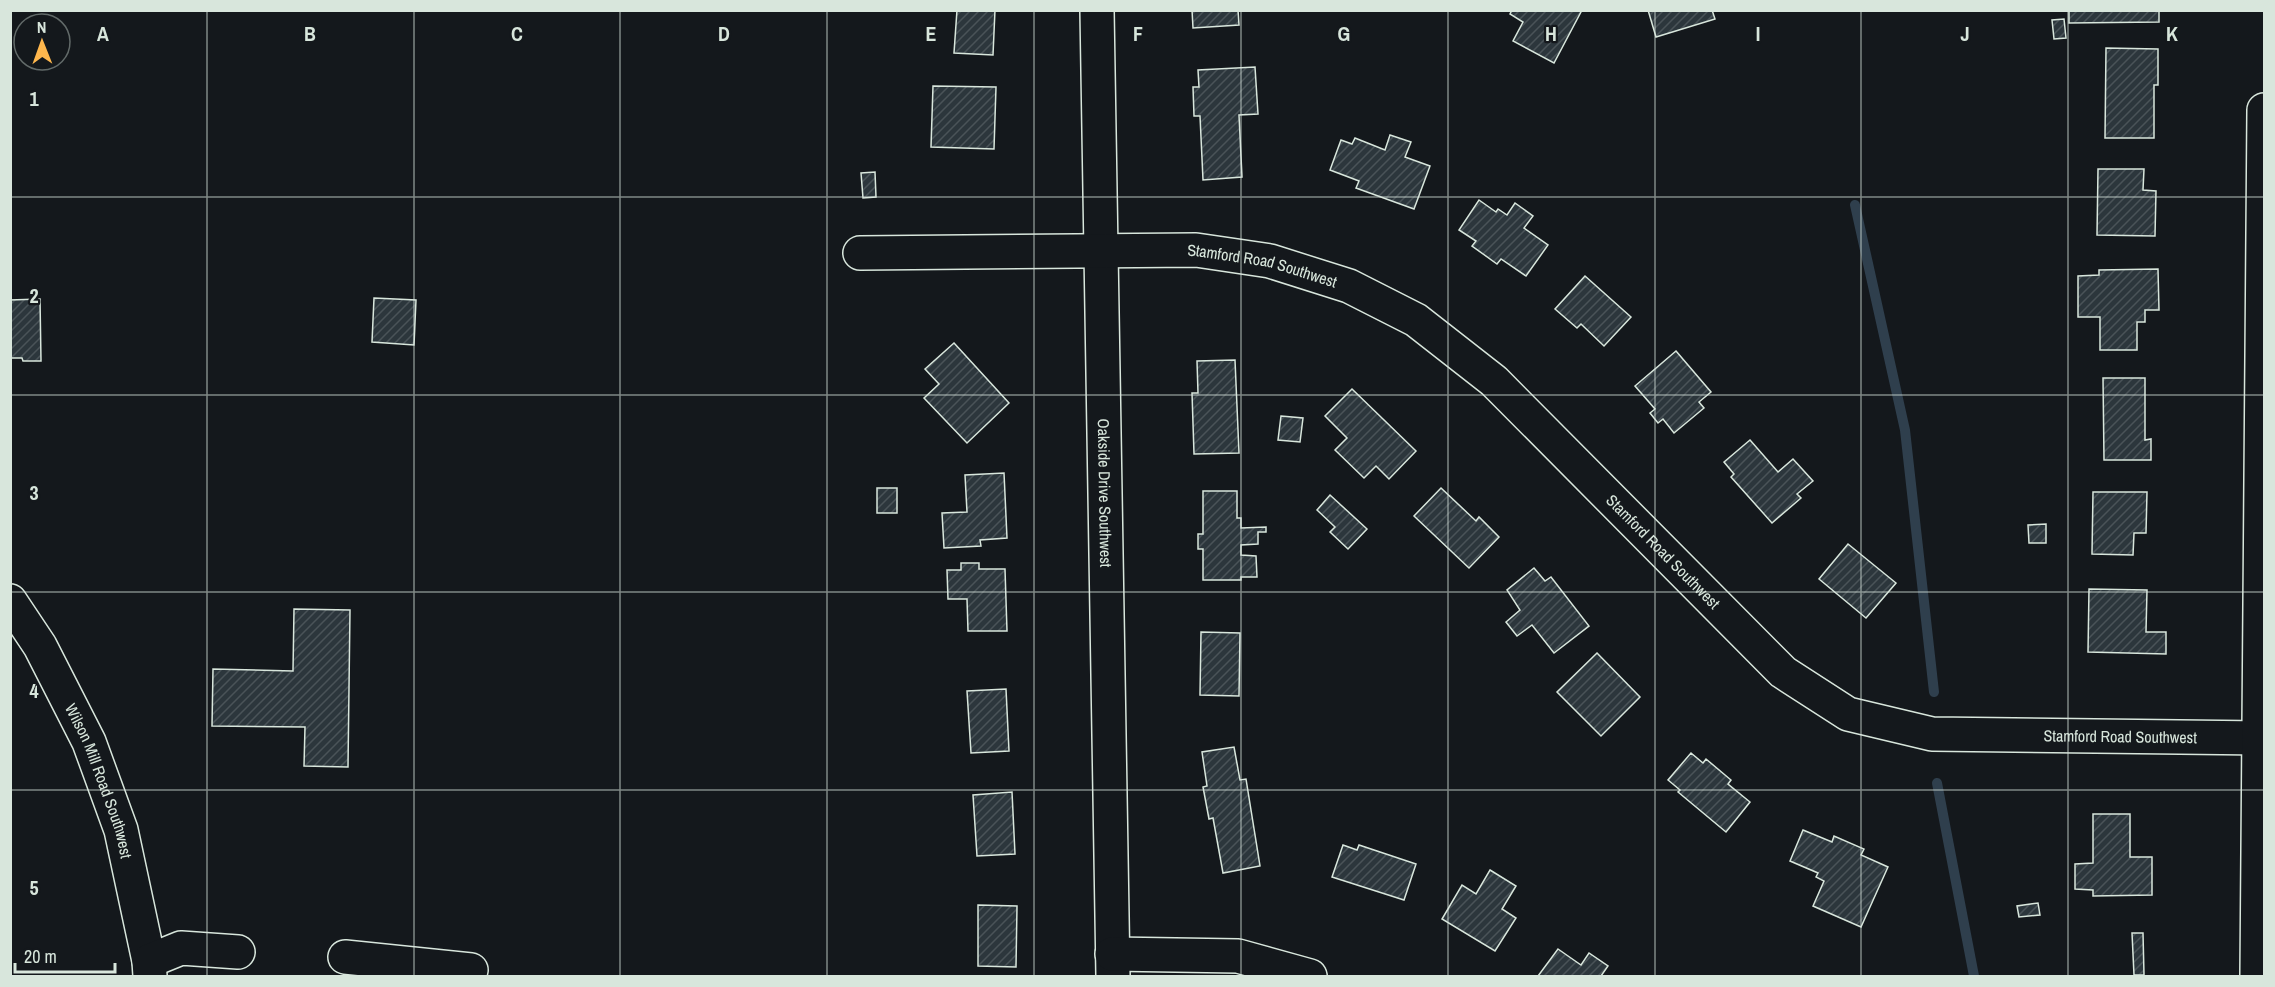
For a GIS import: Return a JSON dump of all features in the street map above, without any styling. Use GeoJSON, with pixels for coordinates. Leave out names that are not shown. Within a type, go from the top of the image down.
{"type":"FeatureCollection","features":[{"type":"Feature","properties":{"kind":"street","name":"Oakside Drive Southwest"},"geometry":{"type":"LineString","coordinates":[[1096,10],[1113,965]]}},
{"type":"Feature","properties":{"kind":"street"},"geometry":{"type":"LineString","coordinates":[[2257,976],[2261,738],[2265,110]]}},
{"type":"Feature","properties":{"kind":"street","name":"Stamford Road Southwest"},"geometry":{"type":"LineString","coordinates":[[860,253],[1101,249],[1196,250],[1270,261],[1349,286],[1416,320],[1494,381],[1783,672],[1848,714],[1932,734],[2261,738]]}},
{"type":"Feature","properties":{"kind":"street","name":"Wilson Mill Road Southwest"},"geometry":{"type":"LineString","coordinates":[[10,601],[40,646],[89,742],[121,830],[149,969]]}},
{"type":"Feature","properties":{"kind":"street"},"geometry":{"type":"LineString","coordinates":[[149,969],[181,948],[238,952]]}},
{"type":"Feature","properties":{"kind":"street"},"geometry":{"type":"LineString","coordinates":[[1113,965],[1238,956],[1310,976]]}},
{"type":"Feature","properties":{"kind":"street"},"geometry":{"type":"LineString","coordinates":[[345,957],[471,970]]}},
{"type":"Feature","properties":{"kind":"building"},"geometry":{"type":"Polygon","coordinates":[[[957,10],[995,10],[993,55],[954,53],[957,10]]]}},
{"type":"Feature","properties":{"kind":"building"},"geometry":{"type":"Polygon","coordinates":[[[1192,10],[1238,10],[1239,25],[1193,28],[1192,10]]]}},
{"type":"Feature","properties":{"kind":"building"},"geometry":{"type":"Polygon","coordinates":[[[1512,10],[1582,10],[1554,63],[1513,41],[1523,22],[1510,14],[1512,10]]]}},
{"type":"Feature","properties":{"kind":"building"},"geometry":{"type":"Polygon","coordinates":[[[1648,10],[1712,10],[1715,19],[1656,37],[1648,10]]]}},
{"type":"Feature","properties":{"kind":"building"},"geometry":{"type":"Polygon","coordinates":[[[2069,10],[2159,10],[2159,22],[2069,23],[2069,10]]]}},
{"type":"Feature","properties":{"kind":"building"},"geometry":{"type":"Polygon","coordinates":[[[2064,19],[2066,38],[2054,39],[2052,20],[2064,19]]]}},
{"type":"Feature","properties":{"kind":"building"},"geometry":{"type":"Polygon","coordinates":[[[2106,48],[2158,49],[2158,85],[2154,85],[2154,138],[2105,138],[2106,48]]]}},
{"type":"Feature","properties":{"kind":"building"},"geometry":{"type":"Polygon","coordinates":[[[1255,67],[1258,114],[1239,115],[1242,177],[1203,180],[1200,116],[1194,116],[1193,87],[1199,87],[1198,70],[1255,67]]]}},
{"type":"Feature","properties":{"kind":"building"},"geometry":{"type":"Polygon","coordinates":[[[933,86],[996,87],[994,149],[931,147],[933,86]]]}},
{"type":"Feature","properties":{"kind":"building"},"geometry":{"type":"Polygon","coordinates":[[[1390,135],[1411,142],[1405,157],[1430,166],[1414,209],[1356,188],[1359,181],[1330,170],[1341,140],[1352,144],[1355,138],[1385,150],[1390,135]]]}},
{"type":"Feature","properties":{"kind":"building"},"geometry":{"type":"Polygon","coordinates":[[[2098,169],[2144,169],[2143,190],[2156,191],[2155,236],[2097,235],[2098,169]]]}},
{"type":"Feature","properties":{"kind":"building"},"geometry":{"type":"Polygon","coordinates":[[[875,172],[876,197],[863,198],[861,173],[875,172]]]}},
{"type":"Feature","properties":{"kind":"building"},"geometry":{"type":"Polygon","coordinates":[[[1479,200],[1496,212],[1498,209],[1507,215],[1515,203],[1533,216],[1524,228],[1548,245],[1526,276],[1501,259],[1497,264],[1472,246],[1476,241],[1459,230],[1479,200]]]}},
{"type":"Feature","properties":{"kind":"building"},"geometry":{"type":"Polygon","coordinates":[[[2158,269],[2159,310],[2145,310],[2145,322],[2137,322],[2137,350],[2100,350],[2100,317],[2078,317],[2078,276],[2099,275],[2099,270],[2158,269]]]}},
{"type":"Feature","properties":{"kind":"building"},"geometry":{"type":"Polygon","coordinates":[[[1585,276],[1631,317],[1604,346],[1581,324],[1577,328],[1555,309],[1585,276]]]}},
{"type":"Feature","properties":{"kind":"building"},"geometry":{"type":"Polygon","coordinates":[[[374,298],[416,300],[414,345],[372,342],[374,298]]]}},
{"type":"Feature","properties":{"kind":"building"},"geometry":{"type":"Polygon","coordinates":[[[40,299],[41,361],[10,358],[10,300],[40,299]]]}},
{"type":"Feature","properties":{"kind":"building"},"geometry":{"type":"Polygon","coordinates":[[[954,343],[1009,403],[967,443],[924,398],[939,384],[925,369],[954,343]]]}},
{"type":"Feature","properties":{"kind":"building"},"geometry":{"type":"Polygon","coordinates":[[[1676,351],[1711,392],[1699,402],[1704,408],[1674,433],[1663,419],[1658,423],[1650,413],[1655,409],[1635,386],[1676,351]]]}},
{"type":"Feature","properties":{"kind":"building"},"geometry":{"type":"Polygon","coordinates":[[[1235,360],[1239,453],[1194,454],[1192,393],[1198,393],[1197,361],[1235,360]]]}},
{"type":"Feature","properties":{"kind":"building"},"geometry":{"type":"Polygon","coordinates":[[[2103,378],[2145,378],[2145,440],[2151,439],[2151,460],[2104,460],[2103,378]]]}},
{"type":"Feature","properties":{"kind":"building"},"geometry":{"type":"Polygon","coordinates":[[[1352,389],[1416,451],[1389,479],[1376,466],[1364,478],[1335,450],[1347,438],[1325,416],[1352,389]]]}},
{"type":"Feature","properties":{"kind":"building"},"geometry":{"type":"Polygon","coordinates":[[[1281,416],[1303,418],[1300,442],[1278,440],[1281,416]]]}},
{"type":"Feature","properties":{"kind":"building"},"geometry":{"type":"Polygon","coordinates":[[[1750,440],[1778,472],[1793,459],[1813,481],[1797,494],[1801,498],[1772,523],[1731,477],[1734,474],[1724,462],[1750,440]]]}},
{"type":"Feature","properties":{"kind":"building"},"geometry":{"type":"Polygon","coordinates":[[[1004,473],[1007,538],[980,540],[981,546],[944,548],[942,513],[967,512],[965,475],[1004,473]]]}},
{"type":"Feature","properties":{"kind":"building"},"geometry":{"type":"Polygon","coordinates":[[[877,488],[897,488],[897,513],[877,513],[877,488]]]}},
{"type":"Feature","properties":{"kind":"building"},"geometry":{"type":"Polygon","coordinates":[[[1441,488],[1476,521],[1479,517],[1499,537],[1469,568],[1414,516],[1441,488]]]}},
{"type":"Feature","properties":{"kind":"building"},"geometry":{"type":"Polygon","coordinates":[[[1203,491],[1237,491],[1237,518],[1241,518],[1241,528],[1266,527],[1266,532],[1258,532],[1258,544],[1241,545],[1241,555],[1256,556],[1257,577],[1241,577],[1241,580],[1203,580],[1203,549],[1198,549],[1198,534],[1203,534],[1203,491]]]}},
{"type":"Feature","properties":{"kind":"building"},"geometry":{"type":"Polygon","coordinates":[[[2093,492],[2147,492],[2146,533],[2134,533],[2133,555],[2092,554],[2093,492]]]}},
{"type":"Feature","properties":{"kind":"building"},"geometry":{"type":"Polygon","coordinates":[[[1330,495],[1367,529],[1348,549],[1330,532],[1335,527],[1317,510],[1330,495]]]}},
{"type":"Feature","properties":{"kind":"building"},"geometry":{"type":"Polygon","coordinates":[[[2046,524],[2046,543],[2029,543],[2028,525],[2046,524]]]}},
{"type":"Feature","properties":{"kind":"building"},"geometry":{"type":"Polygon","coordinates":[[[1848,544],[1896,583],[1866,618],[1819,579],[1848,544]]]}},
{"type":"Feature","properties":{"kind":"building"},"geometry":{"type":"Polygon","coordinates":[[[961,563],[979,563],[979,569],[1005,569],[1007,631],[968,631],[967,599],[948,599],[947,570],[961,570],[961,563]]]}},
{"type":"Feature","properties":{"kind":"building"},"geometry":{"type":"Polygon","coordinates":[[[1534,568],[1545,581],[1551,577],[1589,626],[1554,653],[1532,625],[1517,636],[1506,622],[1520,610],[1507,590],[1534,568]]]}},
{"type":"Feature","properties":{"kind":"building"},"geometry":{"type":"Polygon","coordinates":[[[2089,589],[2147,590],[2146,632],[2166,632],[2166,654],[2088,652],[2089,589]]]}},
{"type":"Feature","properties":{"kind":"building"},"geometry":{"type":"Polygon","coordinates":[[[294,609],[350,610],[348,767],[304,766],[305,727],[212,726],[213,669],[293,671],[294,609]]]}},
{"type":"Feature","properties":{"kind":"building"},"geometry":{"type":"Polygon","coordinates":[[[1201,632],[1240,633],[1239,696],[1200,695],[1201,632]]]}},
{"type":"Feature","properties":{"kind":"building"},"geometry":{"type":"Polygon","coordinates":[[[1597,653],[1640,697],[1601,736],[1557,692],[1597,653]]]}},
{"type":"Feature","properties":{"kind":"building"},"geometry":{"type":"Polygon","coordinates":[[[1006,689],[1009,751],[971,753],[967,691],[1006,689]]]}},
{"type":"Feature","properties":{"kind":"building"},"geometry":{"type":"Polygon","coordinates":[[[1234,747],[1240,780],[1246,779],[1260,866],[1223,873],[1213,818],[1209,819],[1203,787],[1207,786],[1202,752],[1234,747]]]}},
{"type":"Feature","properties":{"kind":"building"},"geometry":{"type":"Polygon","coordinates":[[[1691,753],[1703,763],[1706,759],[1731,780],[1728,784],[1750,802],[1726,832],[1678,792],[1680,790],[1668,780],[1691,753]]]}},
{"type":"Feature","properties":{"kind":"building"},"geometry":{"type":"Polygon","coordinates":[[[1012,792],[1015,854],[977,856],[973,795],[1012,792]]]}},
{"type":"Feature","properties":{"kind":"building"},"geometry":{"type":"Polygon","coordinates":[[[2093,814],[2130,814],[2130,857],[2152,857],[2152,895],[2093,896],[2093,890],[2075,889],[2075,864],[2093,863],[2093,814]]]}},
{"type":"Feature","properties":{"kind":"building"},"geometry":{"type":"Polygon","coordinates":[[[1803,830],[1832,842],[1834,836],[1864,849],[1861,855],[1888,867],[1861,927],[1813,906],[1824,881],[1816,877],[1818,873],[1790,861],[1803,830]]]}},
{"type":"Feature","properties":{"kind":"building"},"geometry":{"type":"Polygon","coordinates":[[[1343,845],[1357,850],[1359,845],[1416,864],[1404,900],[1332,877],[1343,845]]]}},
{"type":"Feature","properties":{"kind":"building"},"geometry":{"type":"Polygon","coordinates":[[[1490,870],[1516,886],[1502,909],[1516,918],[1495,951],[1442,919],[1462,885],[1476,894],[1490,870]]]}},
{"type":"Feature","properties":{"kind":"building"},"geometry":{"type":"Polygon","coordinates":[[[2038,903],[2040,915],[2019,917],[2017,906],[2038,903]]]}},
{"type":"Feature","properties":{"kind":"building"},"geometry":{"type":"Polygon","coordinates":[[[978,905],[1017,906],[1016,967],[978,966],[978,905]]]}},
{"type":"Feature","properties":{"kind":"building"},"geometry":{"type":"Polygon","coordinates":[[[2132,933],[2143,933],[2144,975],[2134,975],[2132,933]]]}},
{"type":"Feature","properties":{"kind":"building"},"geometry":{"type":"Polygon","coordinates":[[[1558,949],[1581,965],[1589,953],[1608,966],[1601,976],[1538,976],[1558,949]]]}},
{"type":"Feature","properties":{"kind":"waterway"},"geometry":{"type":"LineString","coordinates":[[1855,205],[1905,430],[1934,692]]}},
{"type":"Feature","properties":{"kind":"waterway"},"geometry":{"type":"LineString","coordinates":[[1937,783],[1974,976]]}}]}
